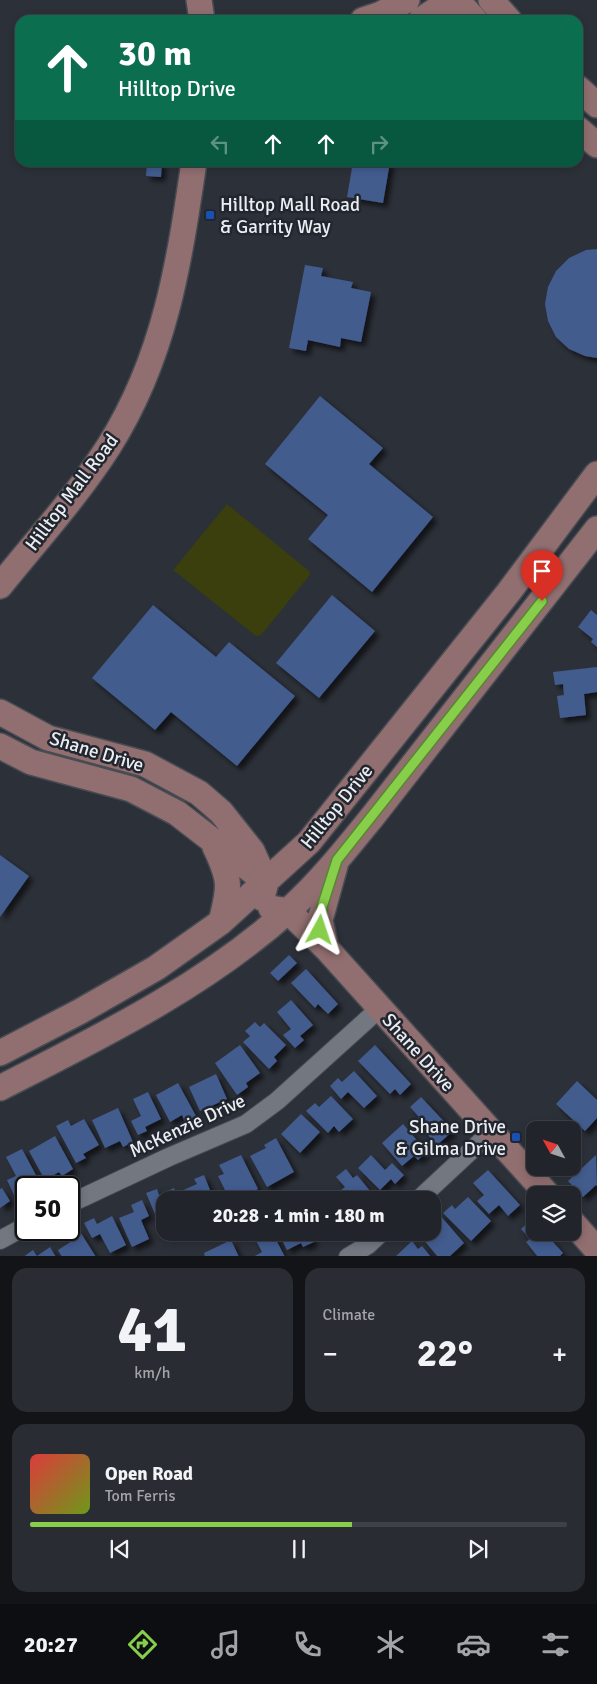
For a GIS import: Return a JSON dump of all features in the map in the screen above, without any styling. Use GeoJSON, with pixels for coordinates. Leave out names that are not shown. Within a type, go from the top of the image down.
{"type":"FeatureCollection","features":[{"type":"Feature","properties":{"kind":"street"},"geometry":{"type":"LineString","coordinates":[[199,0],[201,15]]}},
{"type":"Feature","properties":{"kind":"street"},"geometry":{"type":"LineString","coordinates":[[378,15],[407,0]]}},
{"type":"Feature","properties":{"kind":"street"},"geometry":{"type":"LineString","coordinates":[[428,15],[451,0]]}},
{"type":"Feature","properties":{"kind":"street"},"geometry":{"type":"LineString","coordinates":[[457,0],[470,15]]}},
{"type":"Feature","properties":{"kind":"street"},"geometry":{"type":"LineString","coordinates":[[491,0],[504,15]]}},
{"type":"Feature","properties":{"kind":"street"},"geometry":{"type":"LineString","coordinates":[[583,92],[597,105]]}},
{"type":"Feature","properties":{"kind":"street"},"geometry":{"type":"LineString","coordinates":[[583,133],[597,145]]}},
{"type":"Feature","properties":{"kind":"street","name":"Hilltop Mall Road"},"geometry":{"type":"LineString","coordinates":[[0,586],[93,469],[117,432],[142,383],[161,335],[171,296],[193,167]]}},
{"type":"Feature","properties":{"kind":"street","name":"Hilltop Drive"},"geometry":{"type":"LineString","coordinates":[[266,882],[309,842],[508,593],[597,474]]}},
{"type":"Feature","properties":{"kind":"street","name":"Hilltop Drive"},"geometry":{"type":"LineString","coordinates":[[0,1088],[94,1040],[173,995],[252,940],[337,860],[409,772],[597,529]]}},
{"type":"Feature","properties":{"kind":"street","name":"Shane Drive"},"geometry":{"type":"LineString","coordinates":[[0,712],[48,738],[145,764],[198,793],[221,812],[237,830],[252,851],[266,882]]}},
{"type":"Feature","properties":{"kind":"street","name":"Shane Drive"},"geometry":{"type":"LineString","coordinates":[[0,746],[31,762],[131,789],[177,813],[266,882],[296,898],[326,948],[540,1186]]}},
{"type":"Feature","properties":{"kind":"street"},"geometry":{"type":"LineString","coordinates":[[0,1053],[79,1012],[156,968],[221,922],[251,905],[296,898],[309,842],[279,849],[268,848],[258,845],[237,830]]}},
{"type":"Feature","properties":{"kind":"street"},"geometry":{"type":"LineString","coordinates":[[212,840],[229,881],[228,896],[221,922]]}},
{"type":"Feature","properties":{"kind":"street"},"geometry":{"type":"LineString","coordinates":[[326,948],[320,920],[337,860]]}},
{"type":"Feature","properties":{"kind":"street"},"geometry":{"type":"LineString","coordinates":[[252,940],[251,905],[266,882]]}},
{"type":"Feature","properties":{"kind":"street","name":"McKenzie Drive"},"geometry":{"type":"LineString","coordinates":[[80,1199],[168,1156],[246,1124],[277,1101],[380,1008]]}},
{"type":"Feature","properties":{"kind":"street"},"geometry":{"type":"LineString","coordinates":[[428,1191],[491,1132]]}},
{"type":"Feature","properties":{"kind":"street"},"geometry":{"type":"LineString","coordinates":[[0,1240],[15,1232]]}},
{"type":"Feature","properties":{"kind":"street"},"geometry":{"type":"LineString","coordinates":[[581,1232],[597,1250]]}},
{"type":"Feature","properties":{"kind":"street"},"geometry":{"type":"LineString","coordinates":[[348,1256],[372,1241]]}},
{"type":"Feature","properties":{"kind":"green space"},"geometry":{"type":"Polygon","coordinates":[[[227,504],[309,571],[310,575],[261,635],[256,636],[173,570],[227,504]]]}},
{"type":"Feature","properties":{"kind":"building"},"geometry":{"type":"Polygon","coordinates":[[[147,167],[162,167],[161,177],[146,176],[147,167]]]}},
{"type":"Feature","properties":{"kind":"building"},"geometry":{"type":"Polygon","coordinates":[[[352,167],[389,167],[383,203],[347,197],[352,167]]]}},
{"type":"Feature","properties":{"kind":"building"},"geometry":{"type":"Polygon","coordinates":[[[597,249],[597,358],[585,356],[569,349],[556,337],[548,321],[545,304],[548,287],[556,271],[569,258],[586,250],[597,249]]]}},
{"type":"Feature","properties":{"kind":"building"},"geometry":{"type":"Polygon","coordinates":[[[305,265],[323,268],[321,276],[353,282],[351,288],[371,292],[361,342],[341,338],[340,347],[308,340],[306,351],[289,348],[305,265]]]}},
{"type":"Feature","properties":{"kind":"building"},"geometry":{"type":"Polygon","coordinates":[[[320,396],[383,448],[369,464],[433,517],[372,592],[308,539],[328,515],[265,464],[320,396]]]}},
{"type":"Feature","properties":{"kind":"building"},"geometry":{"type":"Polygon","coordinates":[[[332,595],[375,631],[319,698],[276,663],[332,595]]]}},
{"type":"Feature","properties":{"kind":"building"},"geometry":{"type":"Polygon","coordinates":[[[153,605],[216,657],[229,642],[295,696],[237,766],[171,712],[155,730],[92,678],[153,605]]]}},
{"type":"Feature","properties":{"kind":"building"},"geometry":{"type":"Polygon","coordinates":[[[591,610],[597,615],[597,647],[591,642],[593,639],[578,627],[591,610]]]}},
{"type":"Feature","properties":{"kind":"building"},"geometry":{"type":"Polygon","coordinates":[[[597,667],[597,692],[584,694],[586,715],[560,718],[557,696],[564,695],[563,684],[555,685],[553,672],[597,667]]]}},
{"type":"Feature","properties":{"kind":"building"},"geometry":{"type":"Polygon","coordinates":[[[0,855],[29,876],[0,917],[0,855]]]}},
{"type":"Feature","properties":{"kind":"building"},"geometry":{"type":"Polygon","coordinates":[[[289,955],[297,963],[278,981],[270,973],[289,955]]]}},
{"type":"Feature","properties":{"kind":"building"},"geometry":{"type":"Polygon","coordinates":[[[306,969],[338,1004],[328,1014],[318,1004],[315,1008],[291,983],[306,969]]]}},
{"type":"Feature","properties":{"kind":"building"},"geometry":{"type":"Polygon","coordinates":[[[291,1000],[313,1025],[300,1036],[304,1040],[295,1048],[283,1035],[291,1029],[277,1012],[291,1000]]]}},
{"type":"Feature","properties":{"kind":"building"},"geometry":{"type":"Polygon","coordinates":[[[255,1022],[260,1027],[264,1023],[286,1045],[274,1057],[277,1061],[269,1069],[243,1042],[250,1036],[245,1031],[255,1022]]]}},
{"type":"Feature","properties":{"kind":"building"},"geometry":{"type":"Polygon","coordinates":[[[240,1045],[260,1073],[246,1083],[248,1087],[237,1095],[215,1063],[240,1045]]]}},
{"type":"Feature","properties":{"kind":"building"},"geometry":{"type":"Polygon","coordinates":[[[375,1045],[411,1084],[400,1095],[395,1089],[390,1094],[358,1061],[375,1045]]]}},
{"type":"Feature","properties":{"kind":"building"},"geometry":{"type":"Polygon","coordinates":[[[354,1071],[377,1096],[364,1108],[348,1092],[341,1099],[330,1086],[338,1078],[342,1082],[354,1071]]]}},
{"type":"Feature","properties":{"kind":"building"},"geometry":{"type":"Polygon","coordinates":[[[216,1074],[227,1099],[200,1111],[189,1087],[216,1074]]]}},
{"type":"Feature","properties":{"kind":"building"},"geometry":{"type":"Polygon","coordinates":[[[577,1081],[597,1100],[597,1118],[585,1131],[581,1127],[581,1121],[574,1121],[556,1104],[577,1081]]]}},
{"type":"Feature","properties":{"kind":"building"},"geometry":{"type":"Polygon","coordinates":[[[178,1083],[196,1116],[185,1122],[182,1115],[170,1122],[156,1095],[178,1083]]]}},
{"type":"Feature","properties":{"kind":"building"},"geometry":{"type":"Polygon","coordinates":[[[148,1092],[161,1119],[145,1127],[147,1131],[138,1135],[131,1121],[141,1116],[133,1099],[148,1092]]]}},
{"type":"Feature","properties":{"kind":"building"},"geometry":{"type":"Polygon","coordinates":[[[331,1096],[353,1119],[339,1132],[334,1126],[328,1133],[306,1111],[315,1103],[319,1107],[331,1096]]]}},
{"type":"Feature","properties":{"kind":"building"},"geometry":{"type":"Polygon","coordinates":[[[421,1097],[453,1131],[437,1145],[415,1121],[419,1117],[410,1107],[421,1097]]]}},
{"type":"Feature","properties":{"kind":"building"},"geometry":{"type":"Polygon","coordinates":[[[118,1108],[133,1142],[123,1147],[120,1141],[105,1148],[92,1120],[118,1108]]]}},
{"type":"Feature","properties":{"kind":"building"},"geometry":{"type":"Polygon","coordinates":[[[301,1114],[320,1132],[300,1153],[281,1134],[301,1114]]]}},
{"type":"Feature","properties":{"kind":"building"},"geometry":{"type":"Polygon","coordinates":[[[84,1119],[99,1145],[83,1154],[86,1158],[76,1163],[56,1126],[68,1120],[71,1126],[84,1119]]]}},
{"type":"Feature","properties":{"kind":"building"},"geometry":{"type":"Polygon","coordinates":[[[403,1124],[427,1152],[418,1160],[414,1156],[402,1166],[382,1143],[403,1124]]]}},
{"type":"Feature","properties":{"kind":"building"},"geometry":{"type":"Polygon","coordinates":[[[55,1136],[73,1169],[62,1176],[59,1172],[52,1176],[43,1176],[29,1151],[55,1136]]]}},
{"type":"Feature","properties":{"kind":"building"},"geometry":{"type":"Polygon","coordinates":[[[276,1138],[294,1172],[267,1187],[250,1156],[266,1148],[264,1145],[276,1138]]]}},
{"type":"Feature","properties":{"kind":"building"},"geometry":{"type":"Polygon","coordinates":[[[22,1149],[36,1176],[16,1176],[6,1157],[22,1149]]]}},
{"type":"Feature","properties":{"kind":"building"},"geometry":{"type":"Polygon","coordinates":[[[241,1155],[258,1189],[254,1191],[226,1191],[218,1176],[224,1174],[219,1165],[241,1155]]]}},
{"type":"Feature","properties":{"kind":"building"},"geometry":{"type":"Polygon","coordinates":[[[371,1155],[385,1170],[392,1163],[404,1175],[395,1184],[391,1179],[380,1190],[358,1168],[371,1155]]]}},
{"type":"Feature","properties":{"kind":"building"},"geometry":{"type":"Polygon","coordinates":[[[596,1155],[597,1186],[583,1197],[581,1195],[581,1186],[573,1186],[568,1181],[573,1176],[581,1176],[581,1169],[596,1155]]]}},
{"type":"Feature","properties":{"kind":"building"},"geometry":{"type":"Polygon","coordinates":[[[346,1169],[353,1178],[357,1175],[370,1191],[340,1191],[345,1187],[336,1177],[346,1169]]]}},
{"type":"Feature","properties":{"kind":"building"},"geometry":{"type":"Polygon","coordinates":[[[488,1170],[520,1205],[508,1216],[499,1205],[489,1214],[477,1201],[484,1195],[473,1183],[488,1170]]]}},
{"type":"Feature","properties":{"kind":"building"},"geometry":{"type":"Polygon","coordinates":[[[204,1175],[210,1191],[181,1191],[197,1184],[194,1179],[204,1175]]]}},
{"type":"Feature","properties":{"kind":"building"},"geometry":{"type":"Polygon","coordinates":[[[15,1176],[15,1195],[14,1195],[7,1180],[15,1176]]]}},
{"type":"Feature","properties":{"kind":"building"},"geometry":{"type":"Polygon","coordinates":[[[2,1188],[10,1201],[0,1208],[0,1189],[2,1188]]]}},
{"type":"Feature","properties":{"kind":"building"},"geometry":{"type":"Polygon","coordinates":[[[157,1189],[156,1191],[156,1216],[146,1193],[157,1189]]]}},
{"type":"Feature","properties":{"kind":"building"},"geometry":{"type":"Polygon","coordinates":[[[468,1197],[491,1221],[471,1241],[443,1213],[452,1205],[455,1209],[468,1197]]]}},
{"type":"Feature","properties":{"kind":"building"},"geometry":{"type":"Polygon","coordinates":[[[142,1200],[149,1216],[141,1220],[149,1239],[132,1247],[119,1218],[134,1212],[131,1205],[142,1200]]]}},
{"type":"Feature","properties":{"kind":"building"},"geometry":{"type":"Polygon","coordinates":[[[112,1216],[126,1245],[110,1253],[100,1234],[92,1238],[84,1223],[94,1218],[97,1224],[112,1216]]]}},
{"type":"Feature","properties":{"kind":"building"},"geometry":{"type":"Polygon","coordinates":[[[441,1216],[464,1243],[450,1256],[437,1256],[425,1241],[441,1241],[441,1216]]]}},
{"type":"Feature","properties":{"kind":"building"},"geometry":{"type":"Polygon","coordinates":[[[526,1224],[526,1235],[521,1229],[526,1224]]]}},
{"type":"Feature","properties":{"kind":"building"},"geometry":{"type":"Polygon","coordinates":[[[80,1232],[95,1256],[61,1256],[58,1250],[72,1241],[80,1241],[80,1232]]]}},
{"type":"Feature","properties":{"kind":"building"},"geometry":{"type":"Polygon","coordinates":[[[231,1241],[239,1256],[205,1256],[204,1253],[231,1241]]]}},
{"type":"Feature","properties":{"kind":"building"},"geometry":{"type":"Polygon","coordinates":[[[256,1241],[277,1241],[284,1256],[255,1256],[262,1252],[256,1241]]]}},
{"type":"Feature","properties":{"kind":"building"},"geometry":{"type":"Polygon","coordinates":[[[282,1241],[314,1242],[303,1247],[301,1243],[287,1250],[282,1241]]]}},
{"type":"Feature","properties":{"kind":"building"},"geometry":{"type":"Polygon","coordinates":[[[412,1241],[418,1249],[422,1246],[430,1256],[396,1256],[412,1241]]]}},
{"type":"Feature","properties":{"kind":"building"},"geometry":{"type":"Polygon","coordinates":[[[552,1241],[563,1253],[560,1256],[537,1256],[526,1242],[552,1241]]]}},
{"type":"Feature","properties":{"kind":"building"},"geometry":{"type":"Polygon","coordinates":[[[50,1247],[55,1256],[37,1256],[50,1247]]]}},
{"type":"Feature","properties":{"kind":"building"},"geometry":{"type":"Polygon","coordinates":[[[33,1250],[37,1256],[24,1256],[33,1250]]]}},
{"type":"Feature","properties":{"kind":"place","name":"Hilltop Mall Road & Garrity Way"},"geometry":{"type":"Point","coordinates":[210,215]}},
{"type":"Feature","properties":{"kind":"place","name":"Shane Drive & Gilma Drive"},"geometry":{"type":"Point","coordinates":[516,1137]}},
{"type":"Feature","properties":{"kind":"route"},"geometry":{"type":"LineString","coordinates":[[320,930],[322,907],[337,860],[409,772],[542,601]]}}]}
